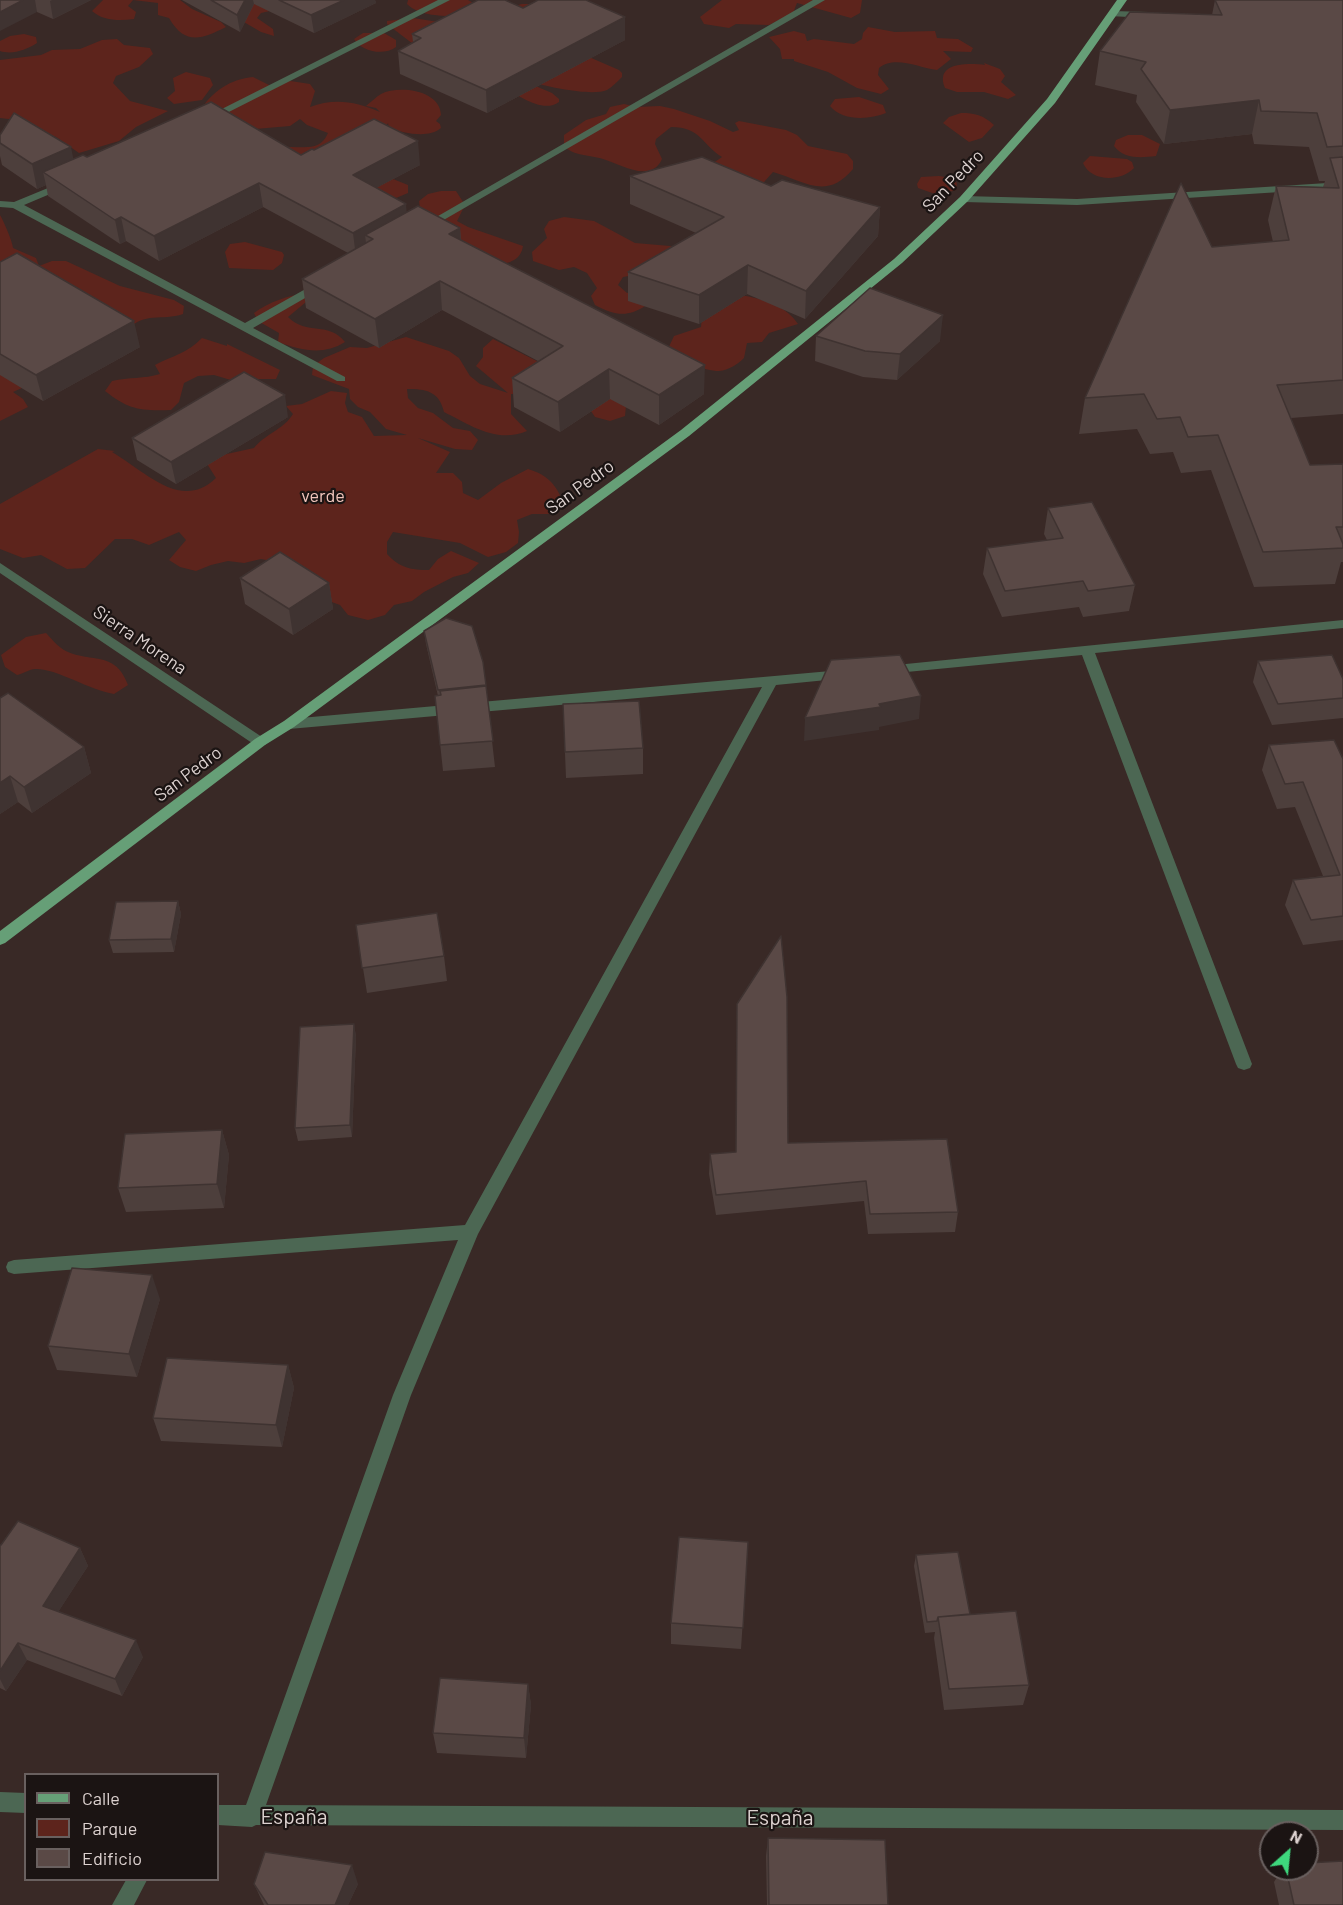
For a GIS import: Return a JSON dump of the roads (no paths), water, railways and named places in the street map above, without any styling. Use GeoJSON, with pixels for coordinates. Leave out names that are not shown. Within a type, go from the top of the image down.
{"type":"FeatureCollection","features":[{"type":"Feature","properties":{"kind":"main road","name":"San Pedro"},"geometry":{"type":"LineString","coordinates":[[0,939],[260,742],[289,724],[685,433],[898,261],[964,199],[1051,101],[1122,0]]}},
{"type":"Feature","properties":{"kind":"street"},"geometry":{"type":"LineString","coordinates":[[201,122],[445,0]]}},
{"type":"Feature","properties":{"kind":"street"},"geometry":{"type":"LineString","coordinates":[[411,234],[820,0]]}},
{"type":"Feature","properties":{"kind":"street"},"geometry":{"type":"LineString","coordinates":[[1112,14],[1158,15]]}},
{"type":"Feature","properties":{"kind":"street"},"geometry":{"type":"LineString","coordinates":[[15,205],[75,179]]}},
{"type":"Feature","properties":{"kind":"street"},"geometry":{"type":"LineString","coordinates":[[964,199],[1077,202],[1343,185]]}},
{"type":"Feature","properties":{"kind":"street"},"geometry":{"type":"LineString","coordinates":[[0,204],[15,205],[341,379]]}},
{"type":"Feature","properties":{"kind":"street"},"geometry":{"type":"LineString","coordinates":[[246,327],[329,281]]}},
{"type":"Feature","properties":{"kind":"street","name":"Sierra Morena"},"geometry":{"type":"LineString","coordinates":[[0,567],[260,742]]}},
{"type":"Feature","properties":{"kind":"street"},"geometry":{"type":"LineString","coordinates":[[876,671],[1343,624]]}},
{"type":"Feature","properties":{"kind":"street"},"geometry":{"type":"LineString","coordinates":[[1087,650],[1244,1064]]}},
{"type":"Feature","properties":{"kind":"street"},"geometry":{"type":"LineString","coordinates":[[289,724],[853,674]]}},
{"type":"Feature","properties":{"kind":"street"},"geometry":{"type":"LineString","coordinates":[[252,1817],[402,1395],[470,1232],[771,682]]}},
{"type":"Feature","properties":{"kind":"street"},"geometry":{"type":"LineString","coordinates":[[14,1267],[470,1232]]}},
{"type":"Feature","properties":{"kind":"street"},"geometry":{"type":"LineString","coordinates":[[0,1802],[24,1803]]}},
{"type":"Feature","properties":{"kind":"street","name":"España"},"geometry":{"type":"LineString","coordinates":[[219,1815],[1343,1820]]}},
{"type":"Feature","properties":{"kind":"street"},"geometry":{"type":"LineString","coordinates":[[122,1905],[136,1881]]}},
{"type":"Feature","properties":{"kind":"park label","name":"verde"},"geometry":{"type":"Point","coordinates":[323,496]}}]}
